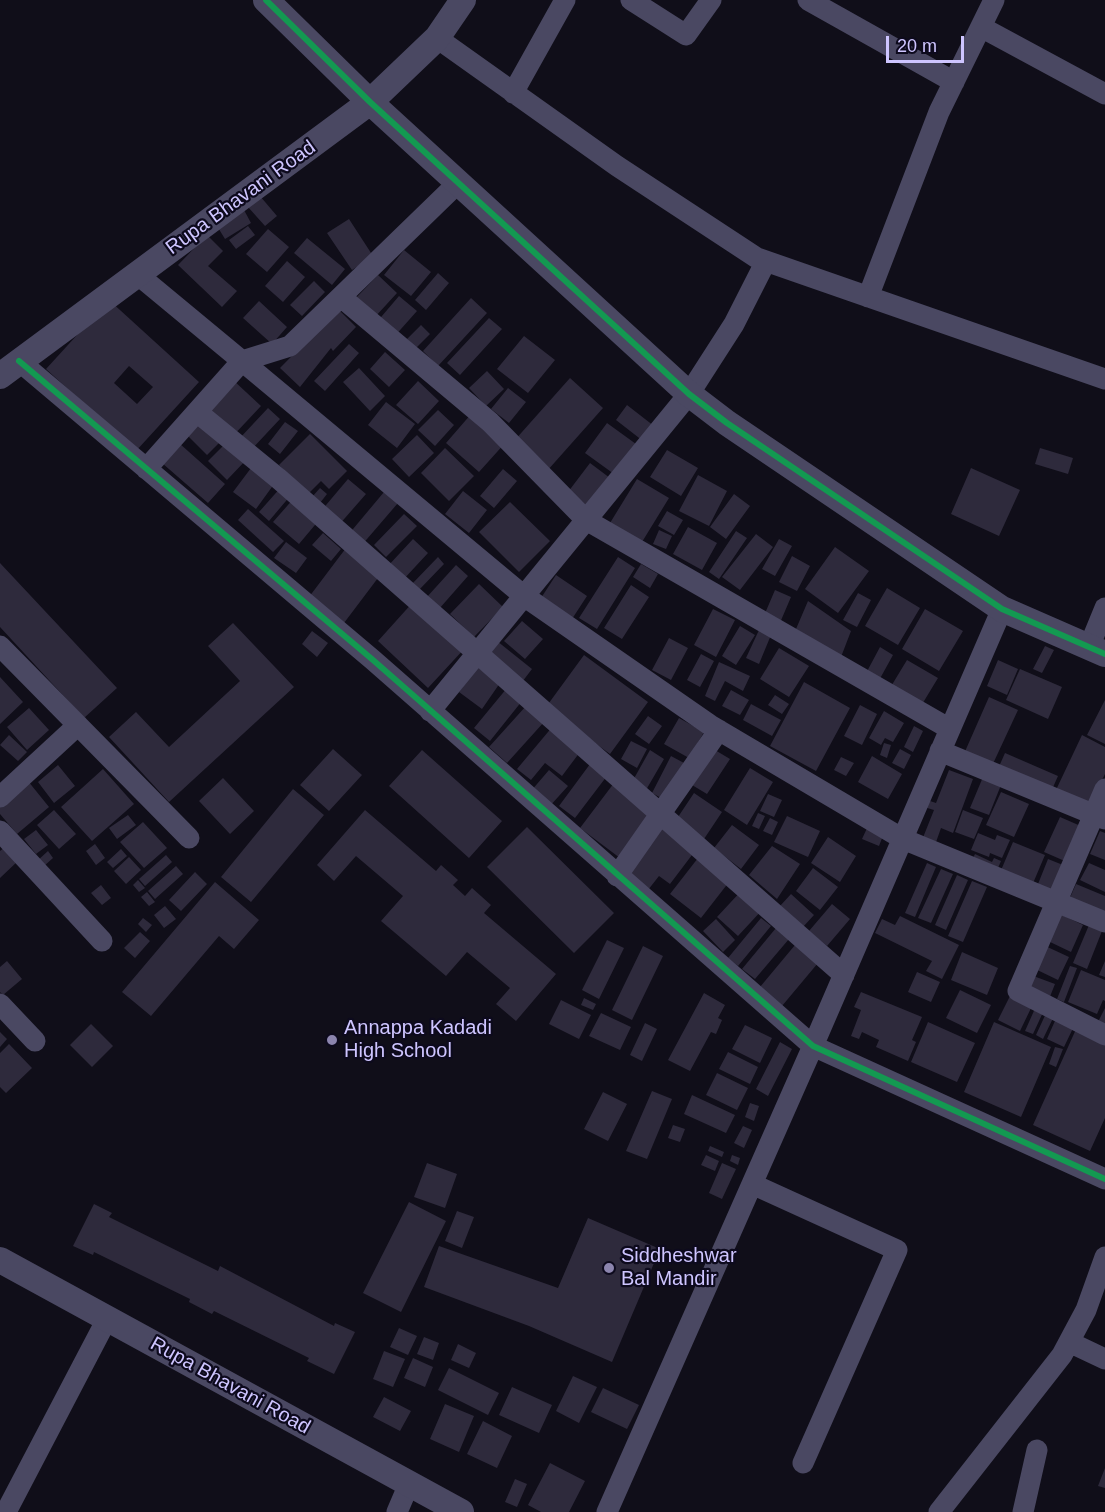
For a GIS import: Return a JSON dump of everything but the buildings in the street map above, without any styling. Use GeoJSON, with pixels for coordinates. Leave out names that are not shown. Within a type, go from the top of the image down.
{"type":"FeatureCollection","features":[{"type":"Feature","properties":{"kind":"street"},"geometry":{"type":"LineString","coordinates":[[266,0],[370,102],[689,394],[727,423],[1002,609],[1097,650],[1105,608]]}},
{"type":"Feature","properties":{"kind":"street","name":"Rupa Bhavani Road"},"geometry":{"type":"LineString","coordinates":[[10,368],[370,102],[436,38],[463,0]]}},
{"type":"Feature","properties":{"kind":"street"},"geometry":{"type":"LineString","coordinates":[[513,93],[566,0]]}},
{"type":"Feature","properties":{"kind":"street"},"geometry":{"type":"LineString","coordinates":[[631,0],[686,35],[711,0]]}},
{"type":"Feature","properties":{"kind":"street"},"geometry":{"type":"LineString","coordinates":[[808,0],[954,82]]}},
{"type":"Feature","properties":{"kind":"street"},"geometry":{"type":"LineString","coordinates":[[868,297],[939,112],[994,0]]}},
{"type":"Feature","properties":{"kind":"street"},"geometry":{"type":"LineString","coordinates":[[981,27],[1105,94]]}},
{"type":"Feature","properties":{"kind":"street"},"geometry":{"type":"LineString","coordinates":[[436,38],[617,166],[757,258],[1105,379]]}},
{"type":"Feature","properties":{"kind":"street"},"geometry":{"type":"LineString","coordinates":[[146,469],[242,361],[290,346],[459,182]]}},
{"type":"Feature","properties":{"kind":"street"},"geometry":{"type":"LineString","coordinates":[[430,711],[689,394],[734,324],[766,261]]}},
{"type":"Feature","properties":{"kind":"street"},"geometry":{"type":"LineString","coordinates":[[137,274],[524,596],[719,730],[903,838],[1105,922]]}},
{"type":"Feature","properties":{"kind":"street"},"geometry":{"type":"LineString","coordinates":[[341,297],[489,422],[586,520],[950,729]]}},
{"type":"Feature","properties":{"kind":"street"},"geometry":{"type":"LineString","coordinates":[[10,368],[146,469],[430,711],[813,1046],[1105,1179]]}},
{"type":"Feature","properties":{"kind":"street"},"geometry":{"type":"LineString","coordinates":[[197,412],[279,479],[844,975]]}},
{"type":"Feature","properties":{"kind":"street"},"geometry":{"type":"LineString","coordinates":[[607,1512],[813,1046],[1002,609]]}},
{"type":"Feature","properties":{"kind":"street"},"geometry":{"type":"LineString","coordinates":[[0,646],[189,838]]}},
{"type":"Feature","properties":{"kind":"street"},"geometry":{"type":"LineString","coordinates":[[0,797],[78,725]]}},
{"type":"Feature","properties":{"kind":"street"},"geometry":{"type":"LineString","coordinates":[[617,876],[719,730]]}},
{"type":"Feature","properties":{"kind":"street"},"geometry":{"type":"LineString","coordinates":[[940,751],[1100,817]]}},
{"type":"Feature","properties":{"kind":"street"},"geometry":{"type":"LineString","coordinates":[[1105,789],[1100,817],[1057,902],[1018,991],[1105,1035]]}},
{"type":"Feature","properties":{"kind":"street"},"geometry":{"type":"LineString","coordinates":[[0,831],[102,941]]}},
{"type":"Feature","properties":{"kind":"street"},"geometry":{"type":"LineString","coordinates":[[0,1004],[35,1041]]}},
{"type":"Feature","properties":{"kind":"street"},"geometry":{"type":"LineString","coordinates":[[752,1184],[897,1250],[803,1463]]}},
{"type":"Feature","properties":{"kind":"street"},"geometry":{"type":"LineString","coordinates":[[939,1512],[1069,1342],[1086,1310],[1105,1257]]}},
{"type":"Feature","properties":{"kind":"street","name":"Rupa Bhavani Road"},"geometry":{"type":"LineString","coordinates":[[0,1260],[461,1512]]}},
{"type":"Feature","properties":{"kind":"street"},"geometry":{"type":"LineString","coordinates":[[11,1506],[107,1319]]}},
{"type":"Feature","properties":{"kind":"street"},"geometry":{"type":"LineString","coordinates":[[1069,1342],[1105,1359]]}},
{"type":"Feature","properties":{"kind":"street"},"geometry":{"type":"LineString","coordinates":[[1023,1512],[1037,1450]]}},
{"type":"Feature","properties":{"kind":"street"},"geometry":{"type":"LineString","coordinates":[[397,1512],[409,1484]]}},
{"type":"Feature","properties":{"kind":"cycle path"},"geometry":{"type":"LineString","coordinates":[[266,0],[370,102],[689,394],[727,423],[1002,609],[1105,654]]}},
{"type":"Feature","properties":{"kind":"cycle path"},"geometry":{"type":"LineString","coordinates":[[19,361],[373,660],[813,1046],[1105,1179]]}},
{"type":"Feature","properties":{"kind":"place","name":"Annappa Kadadi High School"},"geometry":{"type":"Point","coordinates":[332,1040]}},
{"type":"Feature","properties":{"kind":"place","name":"Siddheshwar Bal Mandir"},"geometry":{"type":"Point","coordinates":[609,1268]}}]}
